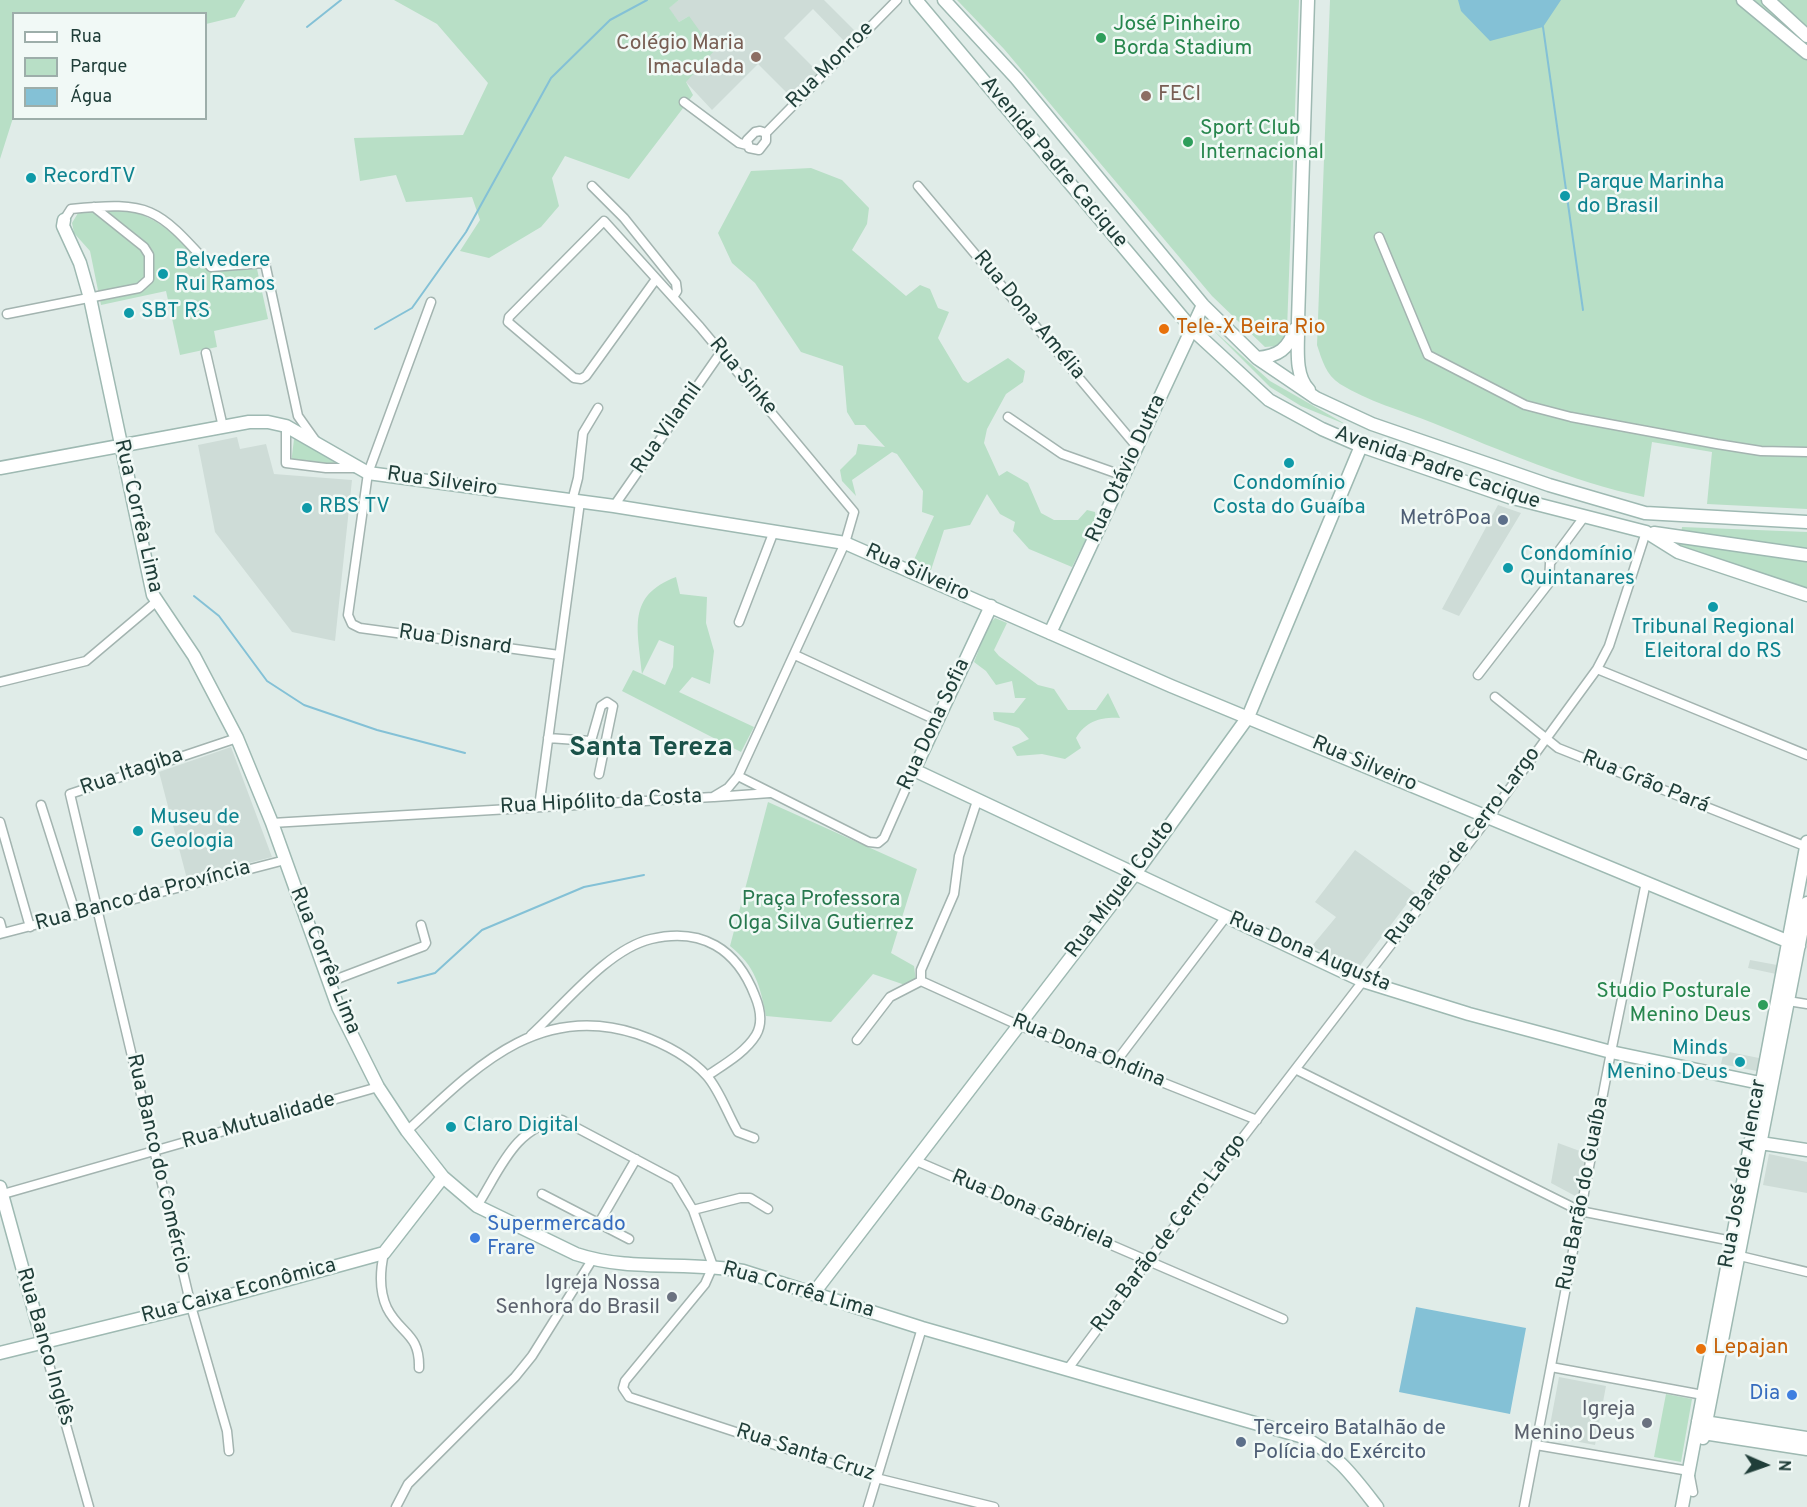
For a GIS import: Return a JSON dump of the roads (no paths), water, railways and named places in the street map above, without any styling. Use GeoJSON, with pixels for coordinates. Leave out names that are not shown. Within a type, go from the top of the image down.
{"type":"FeatureCollection","features":[{"type":"Feature","properties":{"kind":"street","name":"Rua Monroe"},"geometry":{"type":"LineString","coordinates":[[766,133],[755,132],[747,140],[747,145],[753,150],[759,150],[766,141],[766,133],[897,0]]}},
{"type":"Feature","properties":{"kind":"street","name":"Avenida Padre Cacique"},"geometry":{"type":"LineString","coordinates":[[916,0],[1192,330],[1269,399],[1322,429],[1362,446],[1509,497],[1646,532],[1678,552],[1807,595]]}},
{"type":"Feature","properties":{"kind":"street","name":"Avenida Padre Cacique"},"geometry":{"type":"LineString","coordinates":[[944,0],[1016,78],[1203,305],[1257,358],[1316,398],[1372,424],[1549,485],[1645,513],[1807,522]]}},
{"type":"Feature","properties":{"kind":"street"},"geometry":{"type":"LineString","coordinates":[[1308,0],[1298,321],[1301,379],[1316,398]]}},
{"type":"Feature","properties":{"kind":"street"},"geometry":{"type":"LineString","coordinates":[[1743,0],[1807,53]]}},
{"type":"Feature","properties":{"kind":"street"},"geometry":{"type":"LineString","coordinates":[[1768,0],[1807,36]]}},
{"type":"Feature","properties":{"kind":"street"},"geometry":{"type":"LineString","coordinates":[[684,102],[739,143],[747,145]]}},
{"type":"Feature","properties":{"kind":"street"},"geometry":{"type":"LineString","coordinates":[[592,186],[619,212],[676,283],[673,297]]}},
{"type":"Feature","properties":{"kind":"street","name":"Rua Dona Amélia"},"geometry":{"type":"LineString","coordinates":[[918,186],[1137,447]]}},
{"type":"Feature","properties":{"kind":"street"},"geometry":{"type":"LineString","coordinates":[[64,220],[71,209],[120,205],[149,210],[173,225],[211,267],[265,263],[298,416],[315,440]]}},
{"type":"Feature","properties":{"kind":"street"},"geometry":{"type":"LineString","coordinates":[[7,314],[139,288],[149,279],[149,255],[144,247],[94,207]]}},
{"type":"Feature","properties":{"kind":"street","name":"Rua Corrêa Lima"},"geometry":{"type":"LineString","coordinates":[[64,220],[63,226],[80,263],[90,298],[120,445],[156,602],[194,656],[237,738],[272,823],[338,1007],[378,1087],[407,1131],[443,1177],[477,1206],[592,1260],[632,1266],[713,1266],[743,1270],[922,1328],[1300,1436],[1318,1444],[1341,1462],[1377,1507]]}},
{"type":"Feature","properties":{"kind":"street","name":"Rua Sinke"},"geometry":{"type":"LineString","coordinates":[[656,279],[581,379],[574,378],[508,322],[509,317],[604,220],[721,352],[851,506],[854,519],[845,543]]}},
{"type":"Feature","properties":{"kind":"street"},"geometry":{"type":"LineString","coordinates":[[1379,237],[1428,355],[1525,405],[1571,417],[1721,445],[1761,451],[1807,453]]}},
{"type":"Feature","properties":{"kind":"street"},"geometry":{"type":"LineString","coordinates":[[286,426],[286,463],[364,470],[431,302]]}},
{"type":"Feature","properties":{"kind":"street","name":"Rua Otávio Dutra"},"geometry":{"type":"LineString","coordinates":[[1050,633],[1203,305]]}},
{"type":"Feature","properties":{"kind":"street"},"geometry":{"type":"LineString","coordinates":[[1257,358],[1280,353],[1290,344],[1298,321]]}},
{"type":"Feature","properties":{"kind":"street","name":"Rua Vilamil"},"geometry":{"type":"LineString","coordinates":[[614,506],[721,352]]}},
{"type":"Feature","properties":{"kind":"street"},"geometry":{"type":"LineString","coordinates":[[206,353],[223,427]]}},
{"type":"Feature","properties":{"kind":"street"},"geometry":{"type":"LineString","coordinates":[[539,807],[559,655],[583,433],[597,408]]}},
{"type":"Feature","properties":{"kind":"street"},"geometry":{"type":"LineString","coordinates":[[1008,417],[1062,454],[1124,476]]}},
{"type":"Feature","properties":{"kind":"street","name":"Rua Silveiro"},"geometry":{"type":"LineString","coordinates":[[0,468],[223,427],[268,422],[286,426],[315,440],[364,470],[614,506],[845,543],[1248,717],[1793,944]]}},
{"type":"Feature","properties":{"kind":"street","name":"Rua Miguel Couto"},"geometry":{"type":"LineString","coordinates":[[813,1294],[1134,875],[1248,717],[1362,446]]}},
{"type":"Feature","properties":{"kind":"street","name":"Rua Disnard"},"geometry":{"type":"LineString","coordinates":[[364,470],[348,615],[352,624],[360,628],[559,655]]}},
{"type":"Feature","properties":{"kind":"street"},"geometry":{"type":"LineString","coordinates":[[1478,675],[1549,583],[1550,563],[1584,517]]}},
{"type":"Feature","properties":{"kind":"street"},"geometry":{"type":"LineString","coordinates":[[739,622],[774,531]]}},
{"type":"Feature","properties":{"kind":"street"},"geometry":{"type":"LineString","coordinates":[[1646,532],[1807,555]]}},
{"type":"Feature","properties":{"kind":"street","name":"Rua Barão de Cerro Largo"},"geometry":{"type":"LineString","coordinates":[[1067,1370],[1489,817],[1598,669],[1609,646],[1646,532]]}},
{"type":"Feature","properties":{"kind":"street","name":"Rua Hipólito da Costa"},"geometry":{"type":"LineString","coordinates":[[272,823],[713,797],[728,788],[738,776],[845,543]]}},
{"type":"Feature","properties":{"kind":"street"},"geometry":{"type":"LineString","coordinates":[[0,682],[86,661],[156,602]]}},
{"type":"Feature","properties":{"kind":"street","name":"Rua Dona Sofia"},"geometry":{"type":"LineString","coordinates":[[770,793],[870,842],[878,843],[884,838],[936,720],[991,606]]}},
{"type":"Feature","properties":{"kind":"street"},"geometry":{"type":"LineString","coordinates":[[795,655],[936,720]]}},
{"type":"Feature","properties":{"kind":"street"},"geometry":{"type":"LineString","coordinates":[[1598,669],[1807,755]]}},
{"type":"Feature","properties":{"kind":"street","name":"Rua Grão Pará"},"geometry":{"type":"LineString","coordinates":[[1495,697],[1558,748],[1807,845]]}},
{"type":"Feature","properties":{"kind":"street"},"geometry":{"type":"LineString","coordinates":[[548,738],[591,741],[601,706],[607,702],[613,706],[599,774]]}},
{"type":"Feature","properties":{"kind":"street","name":"Rua Itagiba"},"geometry":{"type":"LineString","coordinates":[[97,909],[70,794],[237,738]]}},
{"type":"Feature","properties":{"kind":"street","name":"Rua Dona Augusta"},"geometry":{"type":"LineString","coordinates":[[914,770],[1363,981],[1469,1014],[1611,1052],[1760,1083]]}},
{"type":"Feature","properties":{"kind":"street"},"geometry":{"type":"LineString","coordinates":[[738,776],[770,793]]}},
{"type":"Feature","properties":{"kind":"street"},"geometry":{"type":"LineString","coordinates":[[713,797],[770,793]]}},
{"type":"Feature","properties":{"kind":"street"},"geometry":{"type":"LineString","coordinates":[[857,1040],[890,997],[921,981],[921,970],[954,894],[959,856],[977,801]]}},
{"type":"Feature","properties":{"kind":"street"},"geometry":{"type":"LineString","coordinates":[[41,805],[76,915]]}},
{"type":"Feature","properties":{"kind":"street"},"geometry":{"type":"LineString","coordinates":[[0,822],[30,927]]}},
{"type":"Feature","properties":{"kind":"street","name":"Rua José de Alencar"},"geometry":{"type":"LineString","coordinates":[[1701,1427],[1702,1395],[1737,1242],[1755,1142],[1788,1001],[1793,944],[1807,845]]}},
{"type":"Feature","properties":{"kind":"street","name":"Rua Banco da Província"},"geometry":{"type":"LineString","coordinates":[[2,934],[285,860]]}},
{"type":"Feature","properties":{"kind":"street","name":"Rua Barão do Guaíba"},"geometry":{"type":"LineString","coordinates":[[1524,1507],[1646,882]]}},
{"type":"Feature","properties":{"kind":"street","name":"Rua José de Alencar"},"geometry":{"type":"LineString","coordinates":[[1755,1142],[1760,1083],[1793,944],[1807,903]]}},
{"type":"Feature","properties":{"kind":"street","name":"Rua Banco do Comércio"},"geometry":{"type":"LineString","coordinates":[[97,909],[191,1306],[227,1431],[229,1451]]}},
{"type":"Feature","properties":{"kind":"street"},"geometry":{"type":"LineString","coordinates":[[1115,1063],[1225,918]]}},
{"type":"Feature","properties":{"kind":"street"},"geometry":{"type":"LineString","coordinates":[[0,922],[2,934]]}},
{"type":"Feature","properties":{"kind":"street"},"geometry":{"type":"LineString","coordinates":[[329,982],[424,946],[426,943],[421,925]]}},
{"type":"Feature","properties":{"kind":"street"},"geometry":{"type":"LineString","coordinates":[[407,1131],[477,1067],[531,1035],[614,956],[650,939],[689,937],[705,941],[735,959],[746,973],[760,1017],[757,1034],[745,1048],[707,1077]]}},
{"type":"Feature","properties":{"kind":"street","name":"Rua Dona Ondina"},"geometry":{"type":"LineString","coordinates":[[921,981],[1018,1025],[1257,1120]]}},
{"type":"Feature","properties":{"kind":"street"},"geometry":{"type":"LineString","coordinates":[[1788,1001],[1807,1004]]}},
{"type":"Feature","properties":{"kind":"street"},"geometry":{"type":"LineString","coordinates":[[531,1035],[573,1026],[627,1031],[672,1047],[707,1077],[738,1132],[754,1138]]}},
{"type":"Feature","properties":{"kind":"street"},"geometry":{"type":"LineString","coordinates":[[1297,1070],[1580,1211],[1737,1242]]}},
{"type":"Feature","properties":{"kind":"street","name":"Rua Mutualidade"},"geometry":{"type":"LineString","coordinates":[[1,1192],[154,1152],[378,1087]]}},
{"type":"Feature","properties":{"kind":"street"},"geometry":{"type":"LineString","coordinates":[[477,1206],[518,1140],[531,1129],[545,1122],[562,1120],[675,1180],[693,1209],[713,1266]]}},
{"type":"Feature","properties":{"kind":"street"},"geometry":{"type":"LineString","coordinates":[[1755,1142],[1807,1150]]}},
{"type":"Feature","properties":{"kind":"street"},"geometry":{"type":"LineString","coordinates":[[599,1223],[636,1160]]}},
{"type":"Feature","properties":{"kind":"street","name":"Rua Dona Gabriela"},"geometry":{"type":"LineString","coordinates":[[914,1160],[1283,1319]]}},
{"type":"Feature","properties":{"kind":"street"},"geometry":{"type":"LineString","coordinates":[[419,1368],[419,1351],[415,1341],[387,1307],[381,1279],[384,1253],[443,1177]]}},
{"type":"Feature","properties":{"kind":"street","name":"Rua Banco Inglês"},"geometry":{"type":"LineString","coordinates":[[1,1192],[89,1507]]}},
{"type":"Feature","properties":{"kind":"street"},"geometry":{"type":"LineString","coordinates":[[542,1194],[629,1239]]}},
{"type":"Feature","properties":{"kind":"street"},"geometry":{"type":"LineString","coordinates":[[693,1209],[740,1198],[750,1198],[768,1209]]}},
{"type":"Feature","properties":{"kind":"street","name":"Rua José de Alencar"},"geometry":{"type":"LineString","coordinates":[[1682,1507],[1740,1256],[1737,1242]]}},
{"type":"Feature","properties":{"kind":"street","name":"Rua Caixa Econômica"},"geometry":{"type":"LineString","coordinates":[[0,1353],[191,1306],[384,1253]]}},
{"type":"Feature","properties":{"kind":"street"},"geometry":{"type":"LineString","coordinates":[[1740,1256],[1807,1272]]}},
{"type":"Feature","properties":{"kind":"street"},"geometry":{"type":"LineString","coordinates":[[396,1507],[408,1484],[515,1377],[532,1356],[592,1260]]}},
{"type":"Feature","properties":{"kind":"street","name":"Rua Santa Cruz"},"geometry":{"type":"LineString","coordinates":[[713,1266],[705,1284],[625,1381],[623,1388],[629,1397],[876,1478],[994,1507]]}},
{"type":"Feature","properties":{"kind":"street"},"geometry":{"type":"LineString","coordinates":[[868,1507],[922,1328]]}},
{"type":"Feature","properties":{"kind":"street"},"geometry":{"type":"LineString","coordinates":[[1551,1367],[1702,1395]]}},
{"type":"Feature","properties":{"kind":"street"},"geometry":{"type":"LineString","coordinates":[[1701,1427],[1807,1438]]}},
{"type":"Feature","properties":{"kind":"street"},"geometry":{"type":"LineString","coordinates":[[1701,1427],[1807,1449]]}},
{"type":"Feature","properties":{"kind":"street"},"geometry":{"type":"LineString","coordinates":[[1690,1507],[1701,1427]]}},
{"type":"Feature","properties":{"kind":"street"},"geometry":{"type":"LineString","coordinates":[[1536,1445],[1689,1471],[1693,1492]]}},
{"type":"Feature","properties":{"kind":"water"},"geometry":{"type":"Polygon","coordinates":[[[1458,0],[1561,0],[1543,27],[1490,41],[1461,11],[1458,0]]]}},
{"type":"Feature","properties":{"kind":"water"},"geometry":{"type":"Polygon","coordinates":[[[1416,1307],[1526,1328],[1510,1414],[1399,1392],[1416,1307]]]}},
{"type":"Feature","properties":{"kind":"waterway"},"geometry":{"type":"LineString","coordinates":[[307,27],[341,0]]}},
{"type":"Feature","properties":{"kind":"waterway"},"geometry":{"type":"LineString","coordinates":[[375,329],[412,308],[466,232],[551,78],[610,20],[647,0]]}},
{"type":"Feature","properties":{"kind":"waterway"},"geometry":{"type":"LineString","coordinates":[[1543,27],[1583,310]]}},
{"type":"Feature","properties":{"kind":"waterway"},"geometry":{"type":"LineString","coordinates":[[194,596],[219,616],[267,681],[304,705],[377,730],[465,753]]}},
{"type":"Feature","properties":{"kind":"waterway"},"geometry":{"type":"LineString","coordinates":[[398,983],[435,973],[482,930],[584,887],[644,875]]}},
{"type":"Feature","properties":{"kind":"place","name":"José Pinheiro Borda Stadium"},"geometry":{"type":"Point","coordinates":[1101,38]}},
{"type":"Feature","properties":{"kind":"place","name":"Colégio Maria Imaculada"},"geometry":{"type":"Point","coordinates":[756,57]}},
{"type":"Feature","properties":{"kind":"place","name":"FECI"},"geometry":{"type":"Point","coordinates":[1146,96]}},
{"type":"Feature","properties":{"kind":"place","name":"Sport Club Internacional"},"geometry":{"type":"Point","coordinates":[1188,142]}},
{"type":"Feature","properties":{"kind":"place","name":"RecordTV"},"geometry":{"type":"Point","coordinates":[31,178]}},
{"type":"Feature","properties":{"kind":"place","name":"Parque Marinha do Brasil"},"geometry":{"type":"Point","coordinates":[1565,196]}},
{"type":"Feature","properties":{"kind":"place","name":"Belvedere Rui Ramos"},"geometry":{"type":"Point","coordinates":[163,274]}},
{"type":"Feature","properties":{"kind":"place","name":"SBT RS"},"geometry":{"type":"Point","coordinates":[129,313]}},
{"type":"Feature","properties":{"kind":"place","name":"Tele-X Beira Rio"},"geometry":{"type":"Point","coordinates":[1164,329]}},
{"type":"Feature","properties":{"kind":"place","name":"Condomínio Costa do Guaíba"},"geometry":{"type":"Point","coordinates":[1289,463]}},
{"type":"Feature","properties":{"kind":"place","name":"RBS TV"},"geometry":{"type":"Point","coordinates":[307,508]}},
{"type":"Feature","properties":{"kind":"place","name":"MetrôPoa"},"geometry":{"type":"Point","coordinates":[1503,520]}},
{"type":"Feature","properties":{"kind":"place","name":"Condomínio Quintanares"},"geometry":{"type":"Point","coordinates":[1508,568]}},
{"type":"Feature","properties":{"kind":"place","name":"Tribunal Regional Eleitoral do RS"},"geometry":{"type":"Point","coordinates":[1713,607]}},
{"type":"Feature","properties":{"kind":"place","name":"Museu de Geologia"},"geometry":{"type":"Point","coordinates":[138,831]}},
{"type":"Feature","properties":{"kind":"place","name":"Studio Posturale Menino Deus"},"geometry":{"type":"Point","coordinates":[1763,1005]}},
{"type":"Feature","properties":{"kind":"place","name":"Minds Menino Deus"},"geometry":{"type":"Point","coordinates":[1740,1062]}},
{"type":"Feature","properties":{"kind":"place","name":"Claro Digital"},"geometry":{"type":"Point","coordinates":[451,1127]}},
{"type":"Feature","properties":{"kind":"place","name":"Supermercado Frare"},"geometry":{"type":"Point","coordinates":[475,1238]}},
{"type":"Feature","properties":{"kind":"place","name":"Igreja Nossa Senhora do Brasil"},"geometry":{"type":"Point","coordinates":[672,1297]}},
{"type":"Feature","properties":{"kind":"place","name":"Lepajan"},"geometry":{"type":"Point","coordinates":[1701,1349]}},
{"type":"Feature","properties":{"kind":"place","name":"Dia"},"geometry":{"type":"Point","coordinates":[1792,1395]}},
{"type":"Feature","properties":{"kind":"place","name":"Igreja Menino Deus"},"geometry":{"type":"Point","coordinates":[1647,1423]}},
{"type":"Feature","properties":{"kind":"place","name":"Terceiro Batalhão de Polícia do Exército"},"geometry":{"type":"Point","coordinates":[1241,1442]}},
{"type":"Feature","properties":{"kind":"district","name":"Santa Tereza"},"geometry":{"type":"Point","coordinates":[651,750]}},
{"type":"Feature","properties":{"kind":"park label","name":"Praça Professora Olga Silva Gutierrez"},"geometry":{"type":"Point","coordinates":[821,913]}}]}
